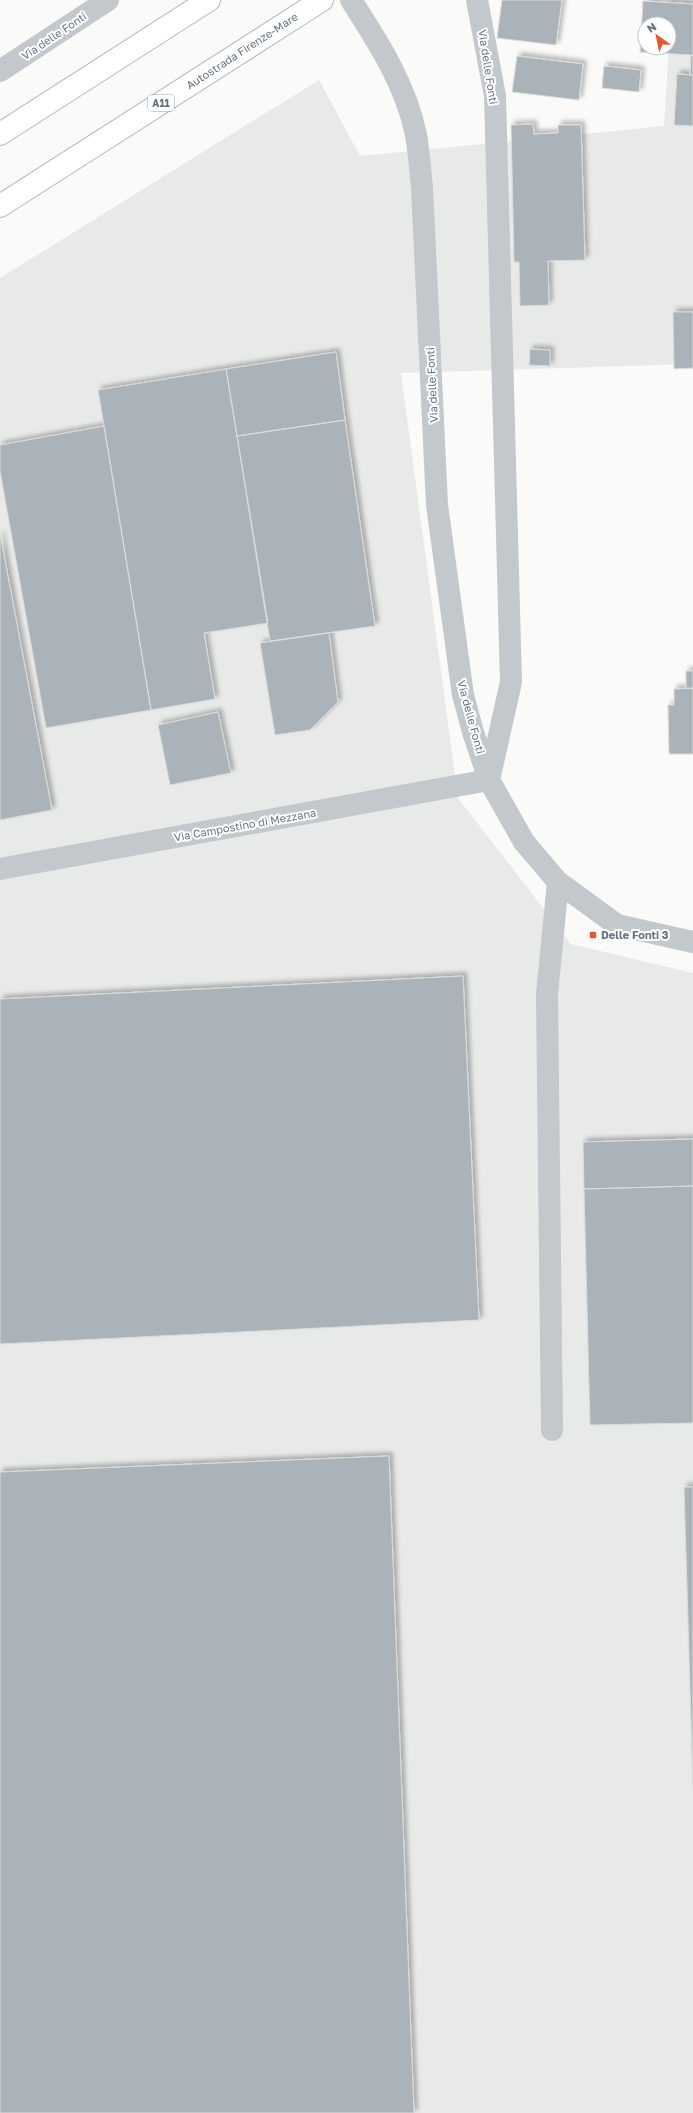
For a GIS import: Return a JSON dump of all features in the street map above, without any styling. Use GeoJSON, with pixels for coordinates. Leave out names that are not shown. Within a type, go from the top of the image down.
{"type":"FeatureCollection","features":[{"type":"Feature","properties":{"kind":"highway"},"geometry":{"type":"LineString","coordinates":[[0,134],[209,0]]}},
{"type":"Feature","properties":{"kind":"highway","name":"Autostrada Firenze-Mare"},"geometry":{"type":"LineString","coordinates":[[0,206],[322,0]]}},
{"type":"Feature","properties":{"kind":"street","name":"Via delle Fonti"},"geometry":{"type":"LineString","coordinates":[[0,72],[108,0]]}},
{"type":"Feature","properties":{"kind":"street","name":"Via delle Fonti"},"geometry":{"type":"LineString","coordinates":[[351,0],[380,45],[401,89],[416,134],[422,187],[437,505],[463,695],[473,732],[490,780],[524,842],[558,882],[617,925],[693,942]]}},
{"type":"Feature","properties":{"kind":"street","name":"Via delle Fonti"},"geometry":{"type":"LineString","coordinates":[[477,0],[495,96],[511,682],[490,780]]}},
{"type":"Feature","properties":{"kind":"street","name":"Via Campostino di Mezzana"},"geometry":{"type":"LineString","coordinates":[[0,869],[490,780]]}},
{"type":"Feature","properties":{"kind":"street"},"geometry":{"type":"LineString","coordinates":[[552,1430],[547,994],[558,882]]}},
{"type":"Feature","properties":{"kind":"shaded area"},"geometry":{"type":"Polygon","coordinates":[[[672,0],[693,0],[693,364],[401,373],[458,798],[571,944],[693,973],[693,2113],[0,2113],[0,278],[319,80],[360,156],[664,126],[668,56],[677,56],[677,16],[671,16],[672,0]]]}},
{"type":"Feature","properties":{"kind":"building"},"geometry":{"type":"Polygon","coordinates":[[[502,0],[562,0],[556,45],[497,38],[502,0]]]}},
{"type":"Feature","properties":{"kind":"building"},"geometry":{"type":"Polygon","coordinates":[[[643,1],[693,4],[693,55],[677,54],[677,16],[642,16],[643,1]]]}},
{"type":"Feature","properties":{"kind":"building"},"geometry":{"type":"Polygon","coordinates":[[[691,55],[693,55],[693,75],[690,75],[691,55]]]}},
{"type":"Feature","properties":{"kind":"building"},"geometry":{"type":"Polygon","coordinates":[[[517,56],[583,64],[579,100],[512,92],[517,56]]]}},
{"type":"Feature","properties":{"kind":"building"},"geometry":{"type":"Polygon","coordinates":[[[604,66],[641,70],[639,92],[602,88],[604,66]]]}},
{"type":"Feature","properties":{"kind":"building"},"geometry":{"type":"Polygon","coordinates":[[[677,74],[693,75],[693,126],[674,125],[677,74]]]}},
{"type":"Feature","properties":{"kind":"building"},"geometry":{"type":"Polygon","coordinates":[[[533,124],[534,134],[558,133],[558,125],[581,125],[585,260],[548,261],[549,305],[520,306],[519,262],[514,262],[511,125],[533,124]]]}},
{"type":"Feature","properties":{"kind":"building"},"geometry":{"type":"Polygon","coordinates":[[[673,312],[693,312],[693,368],[674,369],[673,312]]]}},
{"type":"Feature","properties":{"kind":"building"},"geometry":{"type":"Polygon","coordinates":[[[530,349],[550,350],[550,366],[529,365],[530,349]]]}},
{"type":"Feature","properties":{"kind":"building"},"geometry":{"type":"Polygon","coordinates":[[[336,352],[345,420],[237,436],[226,369],[336,352]]]}},
{"type":"Feature","properties":{"kind":"building"},"geometry":{"type":"Polygon","coordinates":[[[226,369],[268,623],[204,633],[215,699],[151,710],[98,390],[226,369]]]}},
{"type":"Feature","properties":{"kind":"building"},"geometry":{"type":"Polygon","coordinates":[[[345,420],[375,626],[270,641],[237,436],[345,420]]]}},
{"type":"Feature","properties":{"kind":"building"},"geometry":{"type":"Polygon","coordinates":[[[104,426],[151,710],[46,728],[0,471],[0,445],[104,426]]]}},
{"type":"Feature","properties":{"kind":"building"},"geometry":{"type":"Polygon","coordinates":[[[0,534],[52,810],[0,820],[0,534]]]}},
{"type":"Feature","properties":{"kind":"building"},"geometry":{"type":"Polygon","coordinates":[[[329,633],[338,702],[310,730],[275,735],[260,643],[329,633]]]}},
{"type":"Feature","properties":{"kind":"building"},"geometry":{"type":"Polygon","coordinates":[[[686,671],[693,671],[693,688],[686,689],[686,671]]]}},
{"type":"Feature","properties":{"kind":"building"},"geometry":{"type":"Polygon","coordinates":[[[693,688],[693,754],[669,754],[668,705],[674,705],[674,689],[693,688]]]}},
{"type":"Feature","properties":{"kind":"building"},"geometry":{"type":"Polygon","coordinates":[[[218,712],[231,773],[170,785],[158,725],[218,712]]]}},
{"type":"Feature","properties":{"kind":"building"},"geometry":{"type":"Polygon","coordinates":[[[463,976],[479,1320],[0,1344],[0,999],[463,976]]]}},
{"type":"Feature","properties":{"kind":"building"},"geometry":{"type":"Polygon","coordinates":[[[693,1139],[693,1186],[584,1189],[583,1142],[693,1139]]]}},
{"type":"Feature","properties":{"kind":"building"},"geometry":{"type":"Polygon","coordinates":[[[693,1186],[693,1423],[590,1425],[584,1189],[693,1186]]]}},
{"type":"Feature","properties":{"kind":"building"},"geometry":{"type":"Polygon","coordinates":[[[389,1456],[414,2113],[0,2113],[0,1472],[389,1456]]]}},
{"type":"Feature","properties":{"kind":"building"},"geometry":{"type":"Polygon","coordinates":[[[684,1487],[693,1487],[693,1789],[684,1487]]]}},
{"type":"Feature","properties":{"kind":"place","name":"Delle Fonti 3"},"geometry":{"type":"Point","coordinates":[593,935]}}]}
